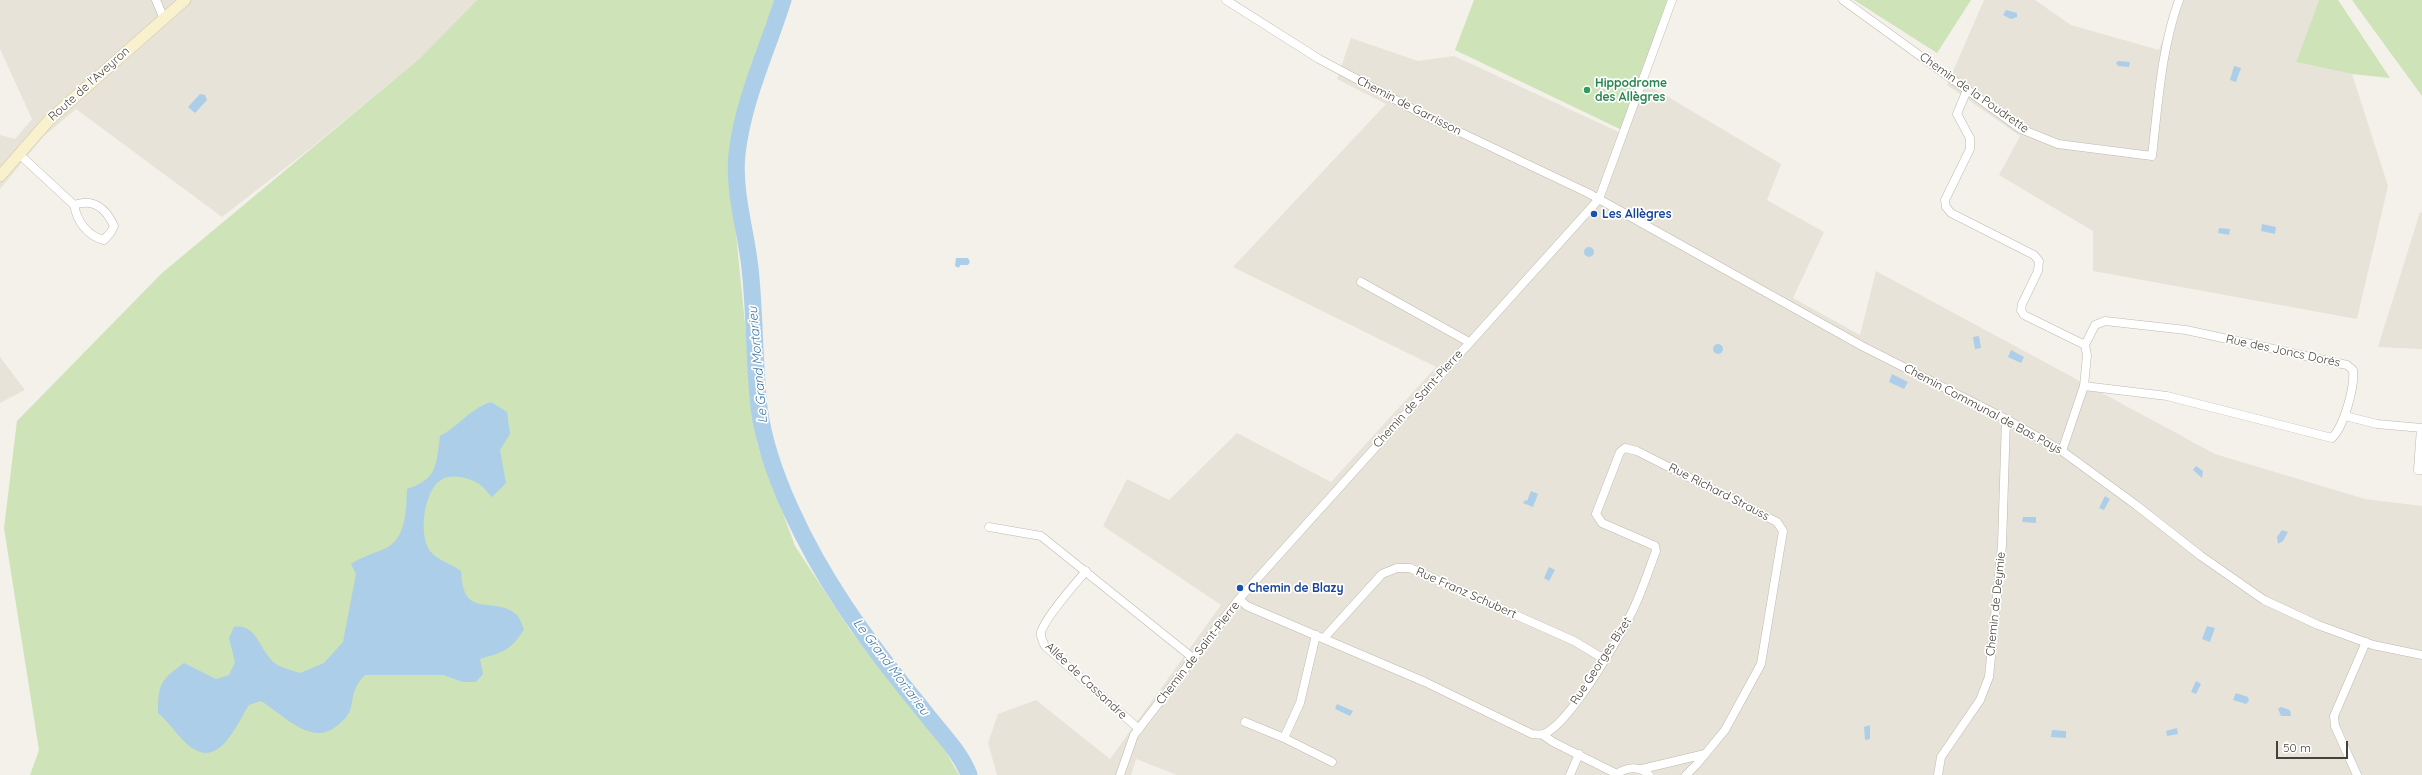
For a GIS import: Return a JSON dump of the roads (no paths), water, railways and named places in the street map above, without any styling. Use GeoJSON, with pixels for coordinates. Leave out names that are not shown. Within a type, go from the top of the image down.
{"type":"FeatureCollection","features":[{"type":"Feature","properties":{"kind":"street"},"geometry":{"type":"LineString","coordinates":[[156,0],[164,19]]}},
{"type":"Feature","properties":{"kind":"street","name":"Route de l'Aveyron"},"geometry":{"type":"LineString","coordinates":[[0,176],[50,118],[185,0]]}},
{"type":"Feature","properties":{"kind":"street","name":"Chemin de Garrisson"},"geometry":{"type":"LineString","coordinates":[[1226,0],[1319,59],[1426,116],[1600,200]]}},
{"type":"Feature","properties":{"kind":"street","name":"Chemin de Saint-Pierre"},"geometry":{"type":"LineString","coordinates":[[1120,775],[1134,735],[1239,598],[1469,342],[1600,200],[1672,0]]}},
{"type":"Feature","properties":{"kind":"street","name":"Chemin de la Poudrette"},"geometry":{"type":"LineString","coordinates":[[1843,0],[2021,129],[2058,144],[2152,156],[2167,45],[2172,18],[2179,0]]}},
{"type":"Feature","properties":{"kind":"street"},"geometry":{"type":"LineString","coordinates":[[1967,90],[1957,114],[1970,138],[1970,149],[1945,200],[1946,207],[1951,213],[2034,255],[2039,261],[2038,271],[2022,304],[2021,310],[2024,315],[2086,345]]}},
{"type":"Feature","properties":{"kind":"street"},"geometry":{"type":"LineString","coordinates":[[19,154],[74,205],[76,216],[86,230],[96,238],[104,240],[112,232],[114,226],[110,217],[101,207],[89,202],[74,205]]}},
{"type":"Feature","properties":{"kind":"street","name":"Chemin Communal de Bas Pays"},"geometry":{"type":"LineString","coordinates":[[1600,200],[1862,346],[2006,419],[2062,451],[2136,505],[2201,556],[2264,600],[2318,625],[2366,642],[2422,655]]}},
{"type":"Feature","properties":{"kind":"street"},"geometry":{"type":"LineString","coordinates":[[1360,282],[1469,342]]}},
{"type":"Feature","properties":{"kind":"street","name":"Rue des Joncs Dorés"},"geometry":{"type":"LineString","coordinates":[[2062,451],[2084,386],[2087,355],[2086,345],[2095,325],[2105,321],[2186,330],[2347,365],[2353,370],[2354,380],[2345,416],[2337,433],[2332,438],[2323,437],[2167,396],[2084,386]]}},
{"type":"Feature","properties":{"kind":"street"},"geometry":{"type":"LineString","coordinates":[[2345,416],[2377,424],[2422,428],[2418,470],[2422,470]]}},
{"type":"Feature","properties":{"kind":"street","name":"Chemin de Deymie"},"geometry":{"type":"LineString","coordinates":[[1938,775],[1941,757],[1980,700],[1989,677],[2002,546],[2006,419]]}},
{"type":"Feature","properties":{"kind":"street","name":"Rue Richard Strauss"},"geometry":{"type":"LineString","coordinates":[[1632,613],[1656,551],[1654,546],[1602,523],[1596,514],[1620,452],[1625,448],[1637,451],[1777,522],[1783,531],[1761,664],[1725,730],[1706,754],[1686,775]]}},
{"type":"Feature","properties":{"kind":"street"},"geometry":{"type":"LineString","coordinates":[[989,527],[1041,536],[1193,658]]}},
{"type":"Feature","properties":{"kind":"street","name":"Rue Franz Schubert"},"geometry":{"type":"LineString","coordinates":[[1320,637],[1382,574],[1397,568],[1410,568],[1574,641],[1604,659]]}},
{"type":"Feature","properties":{"kind":"street","name":"Allée de Cassandre"},"geometry":{"type":"LineString","coordinates":[[1086,571],[1059,603],[1041,632],[1041,639],[1045,646],[1139,729]]}},
{"type":"Feature","properties":{"kind":"street"},"geometry":{"type":"LineString","coordinates":[[1239,598],[1247,606],[1425,682],[1532,734],[1543,735],[1553,742],[1617,774],[1633,768],[1645,772],[1706,754]]}},
{"type":"Feature","properties":{"kind":"street","name":"Rue Georges Bizet"},"geometry":{"type":"LineString","coordinates":[[1543,735],[1553,728],[1569,710],[1604,659],[1632,613]]}},
{"type":"Feature","properties":{"kind":"street"},"geometry":{"type":"LineString","coordinates":[[1284,738],[1300,703],[1320,637]]}},
{"type":"Feature","properties":{"kind":"street"},"geometry":{"type":"LineString","coordinates":[[2357,775],[2335,726],[2334,716],[2366,642]]}},
{"type":"Feature","properties":{"kind":"street"},"geometry":{"type":"LineString","coordinates":[[1245,722],[1284,738],[1332,762]]}},
{"type":"Feature","properties":{"kind":"street"},"geometry":{"type":"LineString","coordinates":[[1570,775],[1579,754]]}},
{"type":"Feature","properties":{"kind":"water"},"geometry":{"type":"Polygon","coordinates":[[[2006,10],[2017,13],[2017,17],[2011,19],[2003,15],[2006,10]]]}},
{"type":"Feature","properties":{"kind":"water"},"geometry":{"type":"Polygon","coordinates":[[[2118,61],[2130,62],[2129,67],[2118,66],[2116,63],[2118,61]]]}},
{"type":"Feature","properties":{"kind":"water"},"geometry":{"type":"Polygon","coordinates":[[[2234,66],[2241,68],[2236,82],[2230,80],[2234,66]]]}},
{"type":"Feature","properties":{"kind":"water"},"geometry":{"type":"Polygon","coordinates":[[[200,94],[205,95],[207,100],[195,113],[188,107],[200,94]]]}},
{"type":"Feature","properties":{"kind":"water"},"geometry":{"type":"Polygon","coordinates":[[[2262,224],[2276,227],[2275,234],[2261,231],[2262,224]]]}},
{"type":"Feature","properties":{"kind":"water"},"geometry":{"type":"Polygon","coordinates":[[[2219,228],[2230,229],[2229,235],[2218,233],[2219,228]]]}},
{"type":"Feature","properties":{"kind":"water"},"geometry":{"type":"Polygon","coordinates":[[[1587,247],[1591,247],[1593,248],[1593,256],[1587,257],[1584,254],[1584,250],[1587,247]]]}},
{"type":"Feature","properties":{"kind":"water"},"geometry":{"type":"Polygon","coordinates":[[[956,258],[968,258],[970,262],[968,265],[960,265],[959,268],[955,266],[956,258]]]}},
{"type":"Feature","properties":{"kind":"water"},"geometry":{"type":"Polygon","coordinates":[[[1979,336],[1981,348],[1975,349],[1973,337],[1979,336]]]}},
{"type":"Feature","properties":{"kind":"water"},"geometry":{"type":"Polygon","coordinates":[[[1716,344],[1720,344],[1722,345],[1722,353],[1716,354],[1713,351],[1713,347],[1716,344]]]}},
{"type":"Feature","properties":{"kind":"water"},"geometry":{"type":"Polygon","coordinates":[[[2011,350],[2024,357],[2021,363],[2008,357],[2011,350]]]}},
{"type":"Feature","properties":{"kind":"water"},"geometry":{"type":"Polygon","coordinates":[[[1892,374],[1908,382],[1904,389],[1889,382],[1892,374]]]}},
{"type":"Feature","properties":{"kind":"water"},"geometry":{"type":"Polygon","coordinates":[[[491,402],[507,412],[510,434],[500,450],[506,483],[492,497],[481,485],[471,480],[460,477],[450,477],[441,480],[435,485],[430,493],[425,513],[424,535],[426,544],[433,554],[461,571],[463,587],[467,596],[474,602],[499,606],[508,609],[517,615],[524,629],[515,642],[506,650],[480,659],[483,674],[476,682],[463,682],[443,675],[365,675],[356,687],[350,711],[347,716],[338,725],[328,731],[318,733],[298,727],[261,701],[249,705],[231,734],[217,750],[208,753],[198,751],[187,744],[158,713],[160,688],[166,678],[184,663],[216,679],[229,675],[235,662],[229,638],[234,627],[248,629],[258,640],[270,659],[281,667],[300,673],[324,663],[343,642],[356,574],[351,564],[388,547],[394,542],[399,536],[404,521],[407,489],[425,481],[434,470],[438,455],[440,436],[477,408],[491,402]]]}},
{"type":"Feature","properties":{"kind":"water"},"geometry":{"type":"Polygon","coordinates":[[[2196,466],[2203,471],[2202,478],[2193,470],[2196,466]]]}},
{"type":"Feature","properties":{"kind":"water"},"geometry":{"type":"Polygon","coordinates":[[[1531,491],[1538,494],[1533,507],[1523,503],[1525,500],[1527,501],[1531,491]]]}},
{"type":"Feature","properties":{"kind":"water"},"geometry":{"type":"Polygon","coordinates":[[[2105,496],[2110,499],[2104,510],[2099,508],[2105,496]]]}},
{"type":"Feature","properties":{"kind":"water"},"geometry":{"type":"Polygon","coordinates":[[[2023,517],[2036,517],[2036,523],[2022,522],[2023,517]]]}},
{"type":"Feature","properties":{"kind":"water"},"geometry":{"type":"Polygon","coordinates":[[[2282,530],[2288,532],[2283,541],[2278,544],[2277,537],[2282,530]]]}},
{"type":"Feature","properties":{"kind":"water"},"geometry":{"type":"Polygon","coordinates":[[[1549,567],[1555,570],[1549,581],[1544,578],[1549,567]]]}},
{"type":"Feature","properties":{"kind":"water"},"geometry":{"type":"Polygon","coordinates":[[[2207,626],[2215,628],[2210,642],[2202,639],[2207,626]]]}},
{"type":"Feature","properties":{"kind":"water"},"geometry":{"type":"Polygon","coordinates":[[[2196,681],[2201,684],[2196,694],[2191,692],[2196,681]]]}},
{"type":"Feature","properties":{"kind":"water"},"geometry":{"type":"Polygon","coordinates":[[[2236,693],[2248,697],[2249,701],[2246,704],[2233,700],[2236,693]]]}},
{"type":"Feature","properties":{"kind":"water"},"geometry":{"type":"Polygon","coordinates":[[[1337,704],[1353,711],[1350,716],[1335,709],[1337,704]]]}},
{"type":"Feature","properties":{"kind":"water"},"geometry":{"type":"Polygon","coordinates":[[[2281,707],[2290,710],[2291,716],[2281,716],[2278,709],[2281,707]]]}},
{"type":"Feature","properties":{"kind":"water"},"geometry":{"type":"Polygon","coordinates":[[[1870,725],[1870,739],[1865,740],[1864,727],[1870,725]]]}},
{"type":"Feature","properties":{"kind":"water"},"geometry":{"type":"Polygon","coordinates":[[[2177,728],[2178,734],[2167,736],[2166,731],[2177,728]]]}},
{"type":"Feature","properties":{"kind":"water"},"geometry":{"type":"Polygon","coordinates":[[[2052,730],[2066,731],[2066,738],[2051,737],[2052,730]]]}},
{"type":"Feature","properties":{"kind":"waterway","name":"Le Grand Mortarieu"},"geometry":{"type":"LineString","coordinates":[[783,0],[744,114],[736,168],[738,197],[750,268],[757,390],[763,432],[780,484],[791,510],[803,536],[830,584],[882,658],[954,749],[969,775]]}},
{"type":"Feature","properties":{"kind":"place","name":"Hippodrome des Allègres"},"geometry":{"type":"Point","coordinates":[1587,90]}},
{"type":"Feature","properties":{"kind":"place","name":"Les Allègres"},"geometry":{"type":"Point","coordinates":[1594,214]}},
{"type":"Feature","properties":{"kind":"place","name":"Chemin de Blazy"},"geometry":{"type":"Point","coordinates":[1240,588]}}]}
